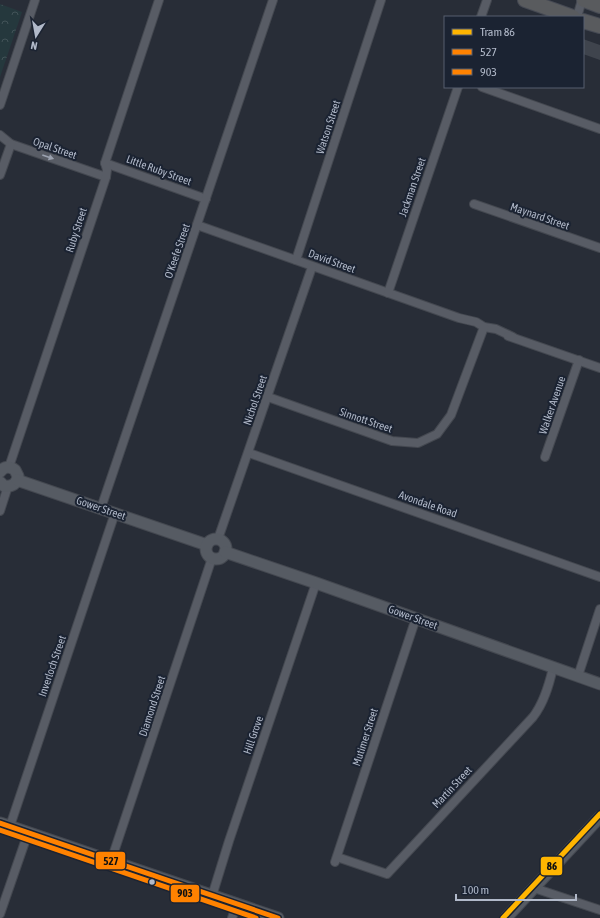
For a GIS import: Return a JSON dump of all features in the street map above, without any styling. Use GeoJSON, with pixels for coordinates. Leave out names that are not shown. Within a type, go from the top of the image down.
{"type":"FeatureCollection","features":[{"type":"Feature","properties":{"kind":"highway"},"geometry":{"type":"LineString","coordinates":[[525,0],[570,16]]}},
{"type":"Feature","properties":{"kind":"highway"},"geometry":{"type":"LineString","coordinates":[[583,0],[600,6]]}},
{"type":"Feature","properties":{"kind":"highway"},"geometry":{"type":"LineString","coordinates":[[584,20],[600,26]]}},
{"type":"Feature","properties":{"kind":"street"},"geometry":{"type":"LineString","coordinates":[[0,106],[35,0]]}},
{"type":"Feature","properties":{"kind":"street","name":"Ruby Street"},"geometry":{"type":"LineString","coordinates":[[5,469],[106,177],[105,162],[159,0]]}},
{"type":"Feature","properties":{"kind":"street","name":"O'Keefe Street"},"geometry":{"type":"LineString","coordinates":[[101,508],[273,0]]}},
{"type":"Feature","properties":{"kind":"street","name":"Watson Street"},"geometry":{"type":"LineString","coordinates":[[296,260],[381,0]]}},
{"type":"Feature","properties":{"kind":"street"},"geometry":{"type":"LineString","coordinates":[[481,16],[487,0]]}},
{"type":"Feature","properties":{"kind":"street"},"geometry":{"type":"LineString","coordinates":[[577,16],[583,0]]}},
{"type":"Feature","properties":{"kind":"street","name":"Jackman Street"},"geometry":{"type":"LineString","coordinates":[[388,293],[458,88]]}},
{"type":"Feature","properties":{"kind":"street"},"geometry":{"type":"LineString","coordinates":[[485,88],[600,129]]}},
{"type":"Feature","properties":{"kind":"street","name":"Opal Street"},"geometry":{"type":"LineString","coordinates":[[0,135],[11,144],[106,177]]}},
{"type":"Feature","properties":{"kind":"street"},"geometry":{"type":"LineString","coordinates":[[0,175],[11,144]]}},
{"type":"Feature","properties":{"kind":"street","name":"Little Ruby Street"},"geometry":{"type":"LineString","coordinates":[[105,162],[206,199]]}},
{"type":"Feature","properties":{"kind":"street","name":"Maynard Street"},"geometry":{"type":"LineString","coordinates":[[474,204],[600,248]]}},
{"type":"Feature","properties":{"kind":"street","name":"David Street"},"geometry":{"type":"LineString","coordinates":[[197,225],[312,267],[459,318],[476,322],[484,329],[496,329],[513,337],[600,368]]}},
{"type":"Feature","properties":{"kind":"street","name":"Nichol Street"},"geometry":{"type":"LineString","coordinates":[[218,539],[249,453],[312,267]]}},
{"type":"Feature","properties":{"kind":"street","name":"Sinnott Street"},"geometry":{"type":"LineString","coordinates":[[268,397],[392,441],[418,443],[437,434],[451,415],[484,329]]}},
{"type":"Feature","properties":{"kind":"street","name":"Walker Avenue"},"geometry":{"type":"LineString","coordinates":[[545,457],[579,360]]}},
{"type":"Feature","properties":{"kind":"street","name":"Avondale Road"},"geometry":{"type":"LineString","coordinates":[[249,453],[600,577]]}},
{"type":"Feature","properties":{"kind":"street"},"geometry":{"type":"LineString","coordinates":[[0,511],[9,483],[17,473],[13,468],[5,469]]}},
{"type":"Feature","properties":{"kind":"street","name":"Gower Street"},"geometry":{"type":"LineString","coordinates":[[9,483],[101,508],[206,545]]}},
{"type":"Feature","properties":{"kind":"street","name":"Inverloch Street"},"geometry":{"type":"LineString","coordinates":[[5,824],[115,513]]}},
{"type":"Feature","properties":{"kind":"street"},"geometry":{"type":"LineString","coordinates":[[218,539],[225,545],[225,552],[220,558],[212,558],[206,552],[206,545],[211,540],[218,539]]}},
{"type":"Feature","properties":{"kind":"street","name":"Gower Street"},"geometry":{"type":"LineString","coordinates":[[225,552],[600,684]]}},
{"type":"Feature","properties":{"kind":"street","name":"Diamond Street"},"geometry":{"type":"LineString","coordinates":[[112,861],[212,558]]}},
{"type":"Feature","properties":{"kind":"street","name":"Hill Grove"},"geometry":{"type":"LineString","coordinates":[[212,896],[316,583]]}},
{"type":"Feature","properties":{"kind":"street"},"geometry":{"type":"LineString","coordinates":[[578,676],[600,609]]}},
{"type":"Feature","properties":{"kind":"street","name":"Mutimer Street"},"geometry":{"type":"LineString","coordinates":[[336,859],[416,618]]}},
{"type":"Feature","properties":{"kind":"street","name":"Martin Street"},"geometry":{"type":"LineString","coordinates":[[336,859],[387,874],[533,717],[542,701],[553,668]]}},
{"type":"Feature","properties":{"kind":"street"},"geometry":{"type":"LineString","coordinates":[[506,918],[600,817]]}},
{"type":"Feature","properties":{"kind":"street"},"geometry":{"type":"LineString","coordinates":[[5,824],[278,918]]}},
{"type":"Feature","properties":{"kind":"street"},"geometry":{"type":"LineString","coordinates":[[0,914],[28,832]]}},
{"type":"Feature","properties":{"kind":"street"},"geometry":{"type":"LineString","coordinates":[[534,888],[600,910]]}},
{"type":"Feature","properties":{"kind":"street"},"geometry":{"type":"LineString","coordinates":[[232,918],[236,904]]}},
{"type":"Feature","properties":{"kind":"green space"},"geometry":{"type":"Polygon","coordinates":[[[0,4],[22,12],[0,77],[0,4]]]}},
{"type":"Feature","properties":{"kind":"building"},"geometry":{"type":"Polygon","coordinates":[[[584,39],[600,45],[600,60],[584,54],[584,39]]]}},
{"type":"Feature","properties":{"kind":"tram line","name":"86"},"geometry":{"type":"LineString","coordinates":[[503,918],[600,814]]}},
{"type":"Feature","properties":{"kind":"transit line","name":"527"},"geometry":{"type":"LineString","coordinates":[[0,823],[278,918]]}},
{"type":"Feature","properties":{"kind":"transit line","name":"903"},"geometry":{"type":"LineString","coordinates":[[0,830],[256,918]]}}]}
